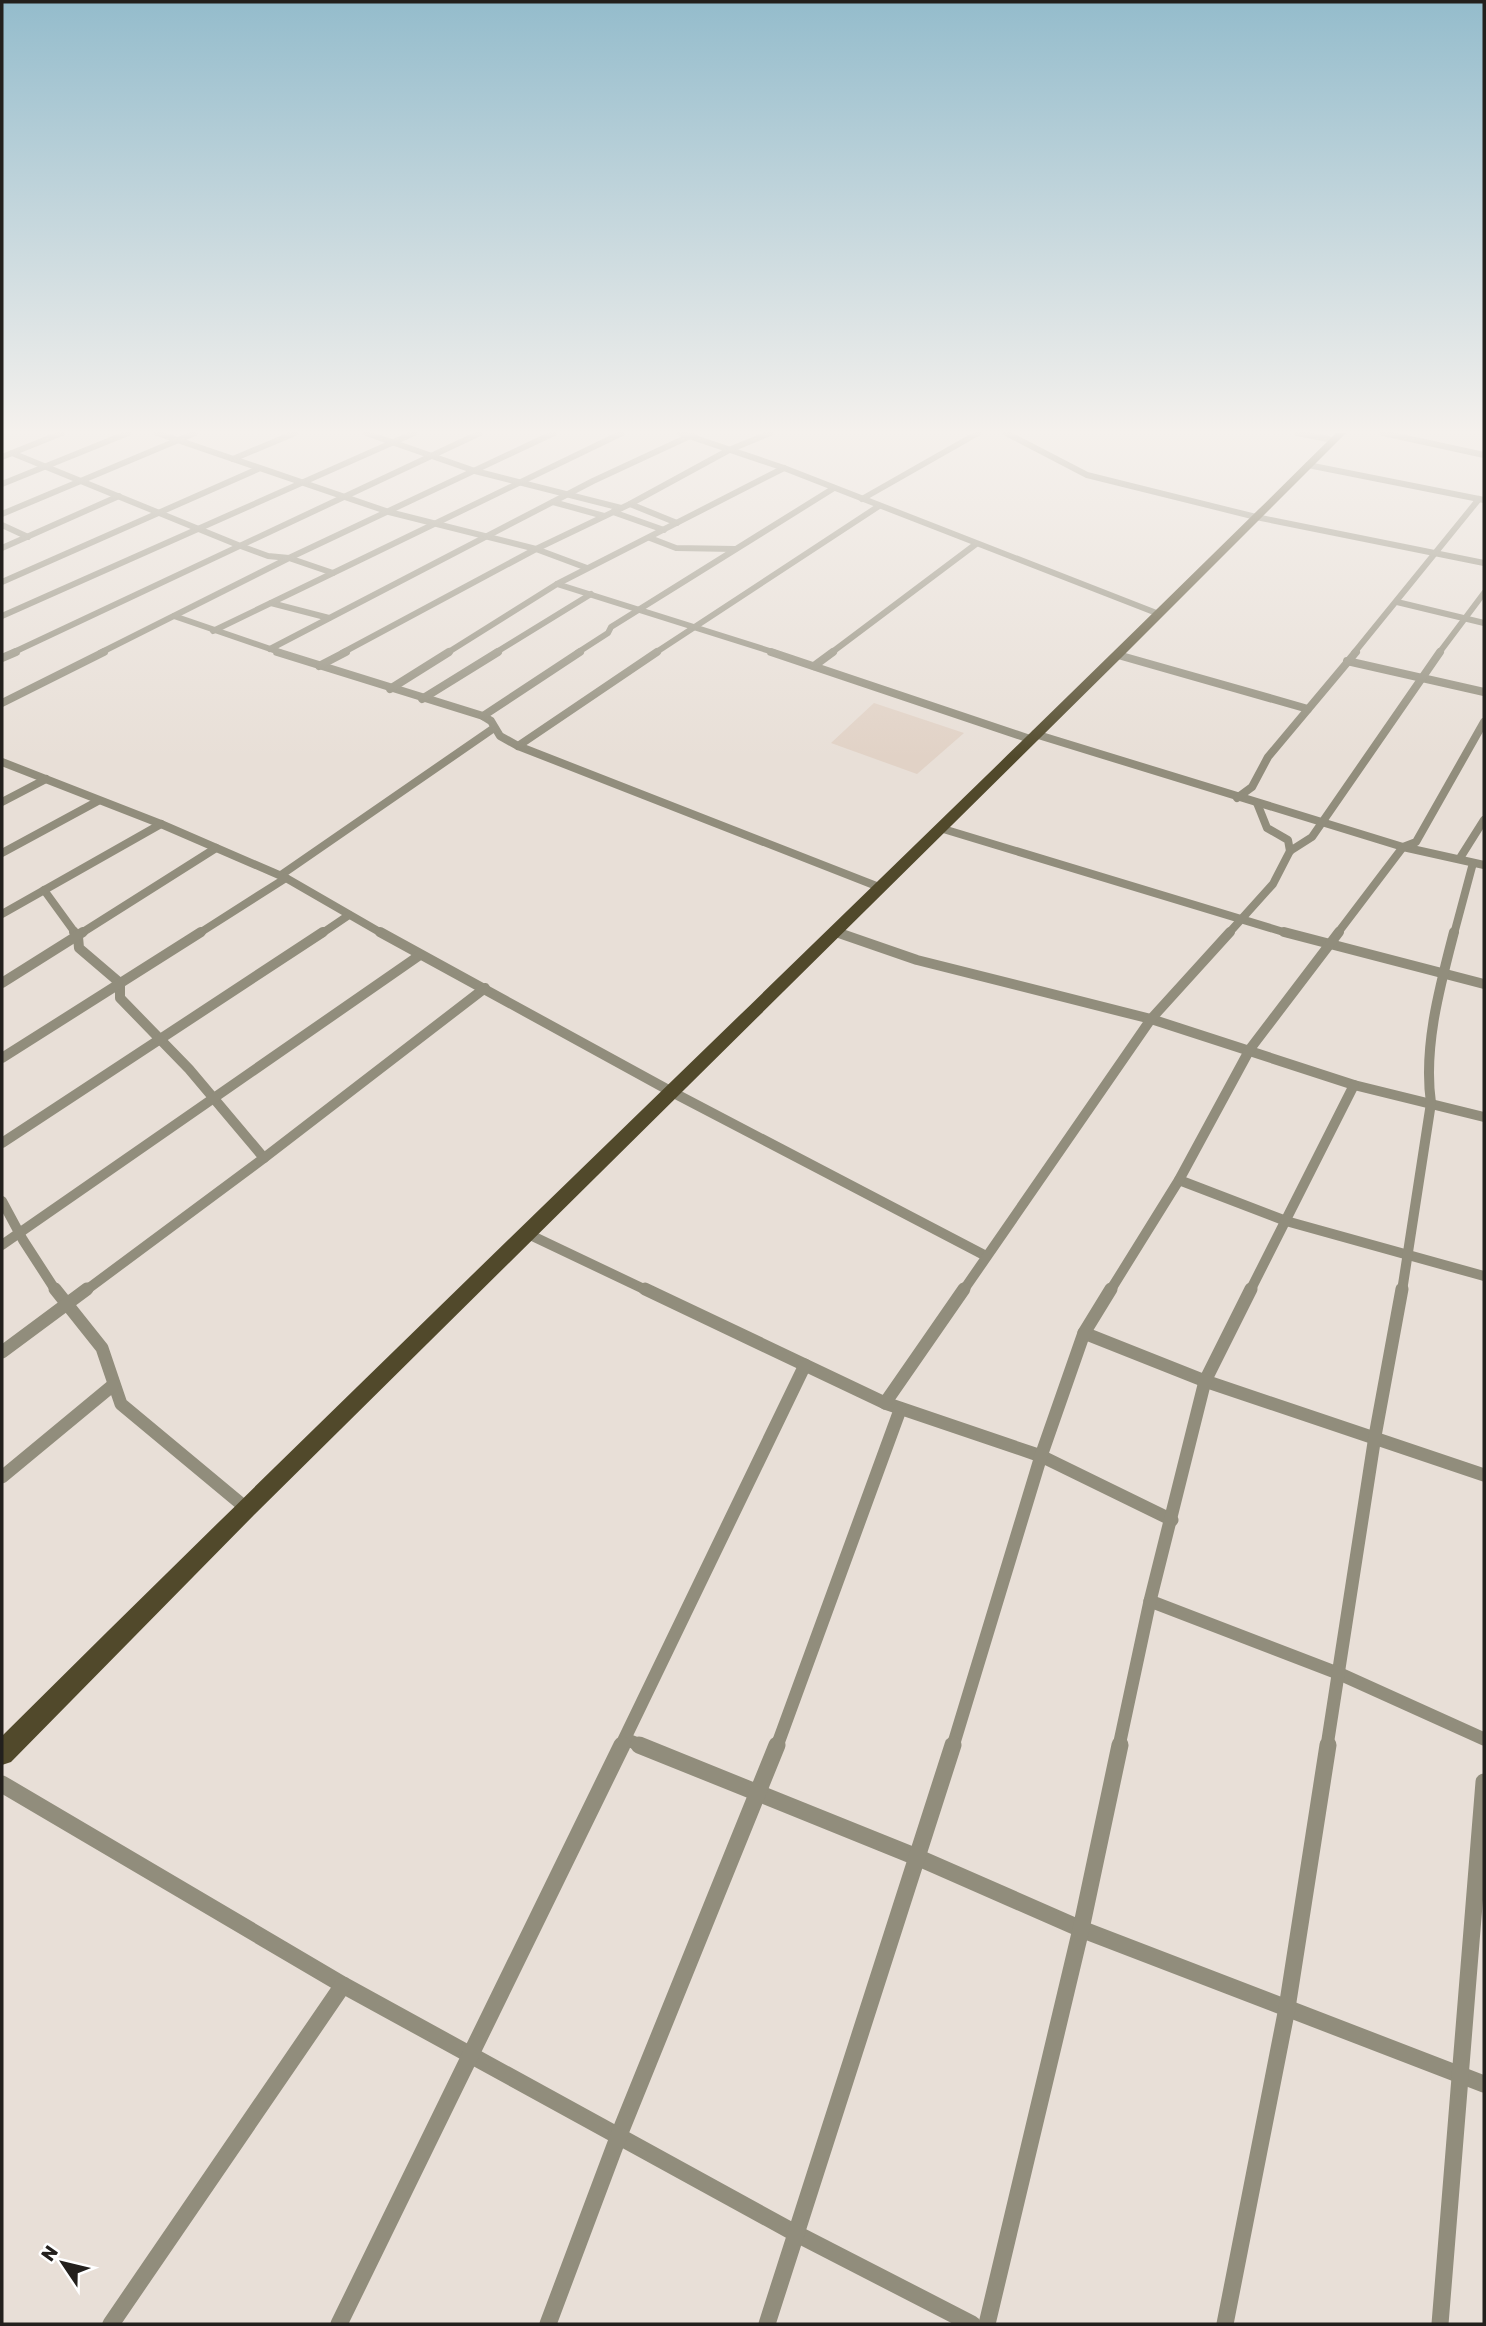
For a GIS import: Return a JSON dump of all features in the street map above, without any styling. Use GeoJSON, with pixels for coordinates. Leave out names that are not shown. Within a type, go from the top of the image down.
{"type":"FeatureCollection","features":[{"type":"Feature","properties":{"kind":"main road"},"geometry":{"type":"LineString","coordinates":[[2,1753],[246,1508],[1231,542]]}},
{"type":"Feature","properties":{"kind":"street"},"geometry":{"type":"LineString","coordinates":[[2,582],[95,542]]}},
{"type":"Feature","properties":{"kind":"street"},"geometry":{"type":"LineString","coordinates":[[2,616],[169,542]]}},
{"type":"Feature","properties":{"kind":"street"},"geometry":{"type":"LineString","coordinates":[[230,542],[268,556],[289,558],[333,573]]}},
{"type":"Feature","properties":{"kind":"street"},"geometry":{"type":"LineString","coordinates":[[2,658],[245,542]]}},
{"type":"Feature","properties":{"kind":"street"},"geometry":{"type":"LineString","coordinates":[[2,703],[325,542]]}},
{"type":"Feature","properties":{"kind":"street"},"geometry":{"type":"LineString","coordinates":[[213,631],[399,542]]}},
{"type":"Feature","properties":{"kind":"street"},"geometry":{"type":"LineString","coordinates":[[270,649],[478,542]]}},
{"type":"Feature","properties":{"kind":"street"},"geometry":{"type":"LineString","coordinates":[[506,542],[536,549],[587,568]]}},
{"type":"Feature","properties":{"kind":"street"},"geometry":{"type":"LineString","coordinates":[[319,666],[551,542]]}},
{"type":"Feature","properties":{"kind":"street"},"geometry":{"type":"LineString","coordinates":[[390,689],[557,584],[641,542]]}},
{"type":"Feature","properties":{"kind":"street"},"geometry":{"type":"LineString","coordinates":[[663,542],[689,549],[724,547],[735,550]]}},
{"type":"Feature","properties":{"kind":"street"},"geometry":{"type":"LineString","coordinates":[[483,716],[608,633],[611,627],[749,542]]}},
{"type":"Feature","properties":{"kind":"street"},"geometry":{"type":"LineString","coordinates":[[519,746],[825,542]]}},
{"type":"Feature","properties":{"kind":"street"},"geometry":{"type":"LineString","coordinates":[[970,542],[1159,614]]}},
{"type":"Feature","properties":{"kind":"street"},"geometry":{"type":"LineString","coordinates":[[1372,542],[1484,563]]}},
{"type":"Feature","properties":{"kind":"street"},"geometry":{"type":"LineString","coordinates":[[1237,798],[1252,787],[1268,757],[1446,542]]}},
{"type":"Feature","properties":{"kind":"street"},"geometry":{"type":"LineString","coordinates":[[814,666],[976,544]]}},
{"type":"Feature","properties":{"kind":"street"},"geometry":{"type":"LineString","coordinates":[[557,584],[695,626],[1033,737],[1403,847],[1460,858],[1484,866]]}},
{"type":"Feature","properties":{"kind":"street"},"geometry":{"type":"LineString","coordinates":[[885,1403],[1151,1019],[1273,884],[1290,851],[1311,837],[1322,823],[1420,679],[1484,593]]}},
{"type":"Feature","properties":{"kind":"street"},"geometry":{"type":"LineString","coordinates":[[422,699],[591,594]]}},
{"type":"Feature","properties":{"kind":"street"},"geometry":{"type":"LineString","coordinates":[[271,603],[329,618]]}},
{"type":"Feature","properties":{"kind":"street"},"geometry":{"type":"LineString","coordinates":[[1397,603],[1484,623]]}},
{"type":"Feature","properties":{"kind":"street"},"geometry":{"type":"LineString","coordinates":[[174,616],[390,689],[483,716],[500,736],[519,746],[879,887]]}},
{"type":"Feature","properties":{"kind":"street"},"geometry":{"type":"LineString","coordinates":[[1118,655],[1308,709]]}},
{"type":"Feature","properties":{"kind":"street"},"geometry":{"type":"LineString","coordinates":[[1347,661],[1484,692]]}},
{"type":"Feature","properties":{"kind":"street"},"geometry":{"type":"LineString","coordinates":[[767,2324],[919,1858],[1041,1457],[1084,1333],[1180,1180],[1250,1049],[1403,847],[1416,842],[1484,722]]}},
{"type":"Feature","properties":{"kind":"street"},"geometry":{"type":"LineString","coordinates":[[2,1058],[284,877],[494,728]]}},
{"type":"Feature","properties":{"kind":"street"},"geometry":{"type":"LineString","coordinates":[[2,762],[161,824],[284,877],[672,1092],[986,1255]]}},
{"type":"Feature","properties":{"kind":"street"},"geometry":{"type":"LineString","coordinates":[[2,802],[47,779]]}},
{"type":"Feature","properties":{"kind":"street"},"geometry":{"type":"LineString","coordinates":[[2,853],[98,801]]}},
{"type":"Feature","properties":{"kind":"street"},"geometry":{"type":"LineString","coordinates":[[1257,803],[1267,828],[1288,840],[1290,851]]}},
{"type":"Feature","properties":{"kind":"street"},"geometry":{"type":"LineString","coordinates":[[1460,858],[1484,820]]}},
{"type":"Feature","properties":{"kind":"street"},"geometry":{"type":"LineString","coordinates":[[2,914],[161,824]]}},
{"type":"Feature","properties":{"kind":"street"},"geometry":{"type":"LineString","coordinates":[[940,828],[1328,945],[1484,984]]}},
{"type":"Feature","properties":{"kind":"street"},"geometry":{"type":"LineString","coordinates":[[2,983],[216,848]]}},
{"type":"Feature","properties":{"kind":"street"},"geometry":{"type":"LineString","coordinates":[[1225,2324],[1287,2008],[1375,1436],[1409,1253],[1431,1103],[1427,1075],[1443,975],[1473,863]]}},
{"type":"Feature","properties":{"kind":"street"},"geometry":{"type":"LineString","coordinates":[[44,890],[78,937],[79,948],[120,983],[120,998],[160,1037],[264,1158]]}},
{"type":"Feature","properties":{"kind":"street"},"geometry":{"type":"LineString","coordinates":[[2,1143],[349,915]]}},
{"type":"Feature","properties":{"kind":"street"},"geometry":{"type":"LineString","coordinates":[[834,932],[917,960],[1151,1019],[1354,1084],[1484,1117]]}},
{"type":"Feature","properties":{"kind":"street"},"geometry":{"type":"LineString","coordinates":[[2,1245],[421,955]]}},
{"type":"Feature","properties":{"kind":"street"},"geometry":{"type":"LineString","coordinates":[[2,1352],[264,1158],[485,988]]}},
{"type":"Feature","properties":{"kind":"street"},"geometry":{"type":"LineString","coordinates":[[987,2324],[1081,1929],[1150,1601],[1205,1381],[1354,1084]]}},
{"type":"Feature","properties":{"kind":"street"},"geometry":{"type":"LineString","coordinates":[[1180,1180],[1286,1221],[1484,1276]]}},
{"type":"Feature","properties":{"kind":"street"},"geometry":{"type":"LineString","coordinates":[[2,1201],[18,1234],[65,1304],[102,1347],[110,1366],[112,1387],[121,1404],[246,1508]]}},
{"type":"Feature","properties":{"kind":"street"},"geometry":{"type":"LineString","coordinates":[[526,1233],[900,1410],[1041,1457],[1172,1520]]}},
{"type":"Feature","properties":{"kind":"street"},"geometry":{"type":"LineString","coordinates":[[1084,1333],[1205,1381],[1375,1436],[1484,1475]]}},
{"type":"Feature","properties":{"kind":"street"},"geometry":{"type":"LineString","coordinates":[[339,2324],[805,1365]]}},
{"type":"Feature","properties":{"kind":"street"},"geometry":{"type":"LineString","coordinates":[[2,1477],[112,1387]]}},
{"type":"Feature","properties":{"kind":"street"},"geometry":{"type":"LineString","coordinates":[[548,2324],[619,2135],[760,1792],[900,1410]]}},
{"type":"Feature","properties":{"kind":"street"},"geometry":{"type":"LineString","coordinates":[[1150,1601],[1340,1674],[1484,1739]]}},
{"type":"Feature","properties":{"kind":"street"},"geometry":{"type":"LineString","coordinates":[[625,1738],[919,1858],[1081,1929],[1484,2084]]}},
{"type":"Feature","properties":{"kind":"street"},"geometry":{"type":"LineString","coordinates":[[1440,2324],[1484,1782]]}},
{"type":"Feature","properties":{"kind":"street"},"geometry":{"type":"LineString","coordinates":[[2,1784],[343,1985],[795,2233],[972,2324]]}},
{"type":"Feature","properties":{"kind":"street"},"geometry":{"type":"LineString","coordinates":[[111,2324],[343,1985]]}},
{"type":"Feature","properties":{"kind":"shaded area"},"geometry":{"type":"Polygon","coordinates":[[[874,703],[964,733],[917,774],[831,743],[874,703]]]}}]}
